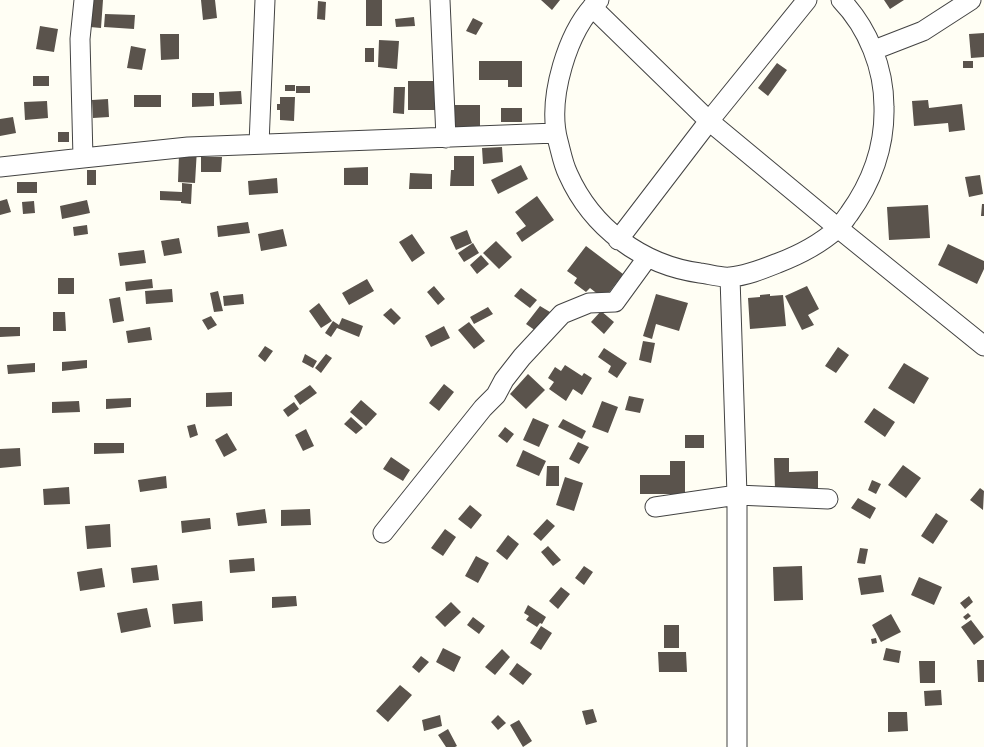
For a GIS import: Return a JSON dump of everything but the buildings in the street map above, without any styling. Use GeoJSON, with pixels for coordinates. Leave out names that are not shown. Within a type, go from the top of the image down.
{"type":"FeatureCollection","features":[{"type":"Feature","properties":{"kind":"street"},"geometry":{"type":"LineString","coordinates":[[83,158],[80,39],[84,0]]}},
{"type":"Feature","properties":{"kind":"street"},"geometry":{"type":"LineString","coordinates":[[259,144],[265,0]]}},
{"type":"Feature","properties":{"kind":"street"},"geometry":{"type":"LineString","coordinates":[[440,0],[446,138]]}},
{"type":"Feature","properties":{"kind":"street"},"geometry":{"type":"LineString","coordinates":[[618,240],[709,121],[807,0]]}},
{"type":"Feature","properties":{"kind":"street"},"geometry":{"type":"LineString","coordinates":[[841,0],[853,12],[874,50],[884,88],[884,128],[876,167],[857,202],[838,228],[799,255],[762,270],[730,277],[684,271],[647,258],[618,240],[588,210],[567,174],[556,133],[556,88],[568,45],[596,4],[709,121],[838,228],[984,346]]}},
{"type":"Feature","properties":{"kind":"street"},"geometry":{"type":"LineString","coordinates":[[874,50],[923,31],[971,0]]}},
{"type":"Feature","properties":{"kind":"street"},"geometry":{"type":"LineString","coordinates":[[0,167],[188,146],[556,133]]}},
{"type":"Feature","properties":{"kind":"street"},"geometry":{"type":"LineString","coordinates":[[384,533],[483,408],[496,395],[504,380],[522,357],[562,314],[589,303],[615,302],[647,258]]}},
{"type":"Feature","properties":{"kind":"street"},"geometry":{"type":"LineString","coordinates":[[730,277],[737,496],[737,747]]}},
{"type":"Feature","properties":{"kind":"street"},"geometry":{"type":"LineString","coordinates":[[655,507],[737,496],[828,499]]}}]}
